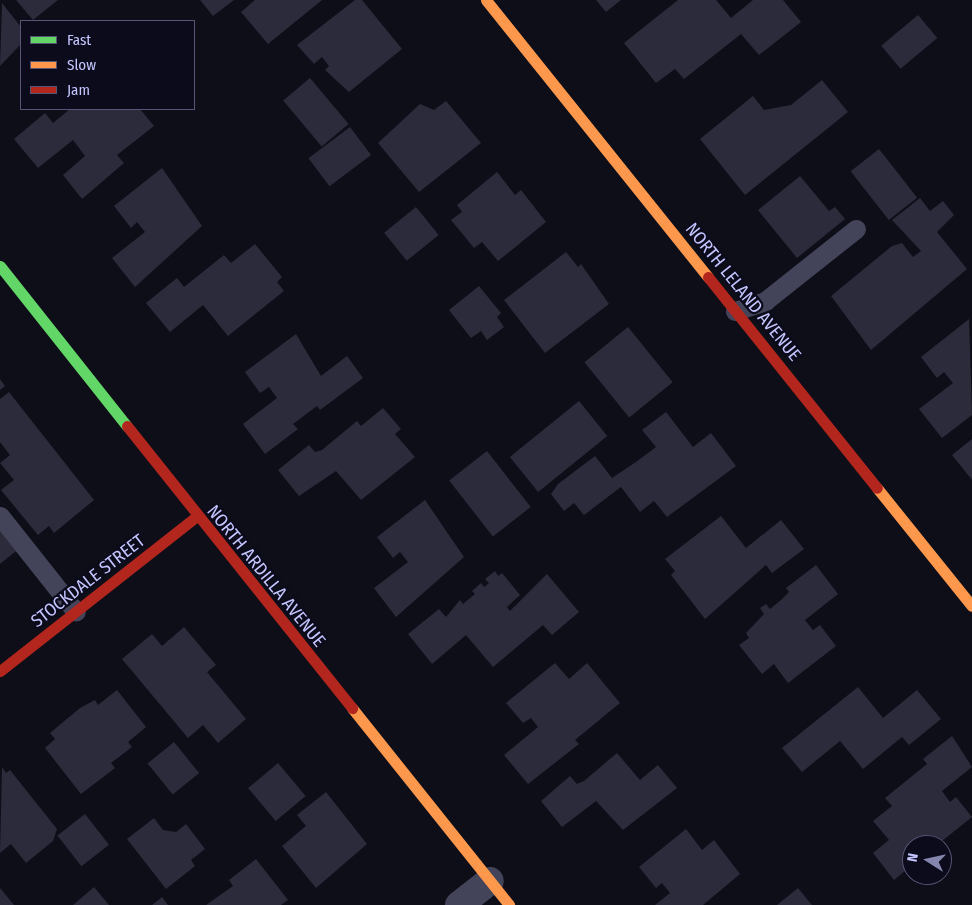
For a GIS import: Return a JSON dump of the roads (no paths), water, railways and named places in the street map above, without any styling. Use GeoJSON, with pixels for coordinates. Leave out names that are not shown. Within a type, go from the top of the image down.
{"type":"FeatureCollection","features":[{"type":"Feature","properties":{"kind":"street","name":"NORTH LELAND AVENUE"},"geometry":{"type":"LineString","coordinates":[[486,0],[972,606]]}},
{"type":"Feature","properties":{"kind":"street","name":"NORTH ARDILLA AVENUE"},"geometry":{"type":"LineString","coordinates":[[0,266],[196,517],[509,905]]}},
{"type":"Feature","properties":{"kind":"street","name":"STOCKDALE STREET"},"geometry":{"type":"LineString","coordinates":[[0,672],[196,517]]}},
{"type":"Feature","properties":{"kind":"street"},"geometry":{"type":"LineString","coordinates":[[459,905],[490,881]]}},
{"type":"Feature","properties":{"kind":"lane"},"geometry":{"type":"LineString","coordinates":[[735,311],[765,301],[856,229]]}},
{"type":"Feature","properties":{"kind":"lane"},"geometry":{"type":"LineString","coordinates":[[0,516],[76,612]]}}]}
